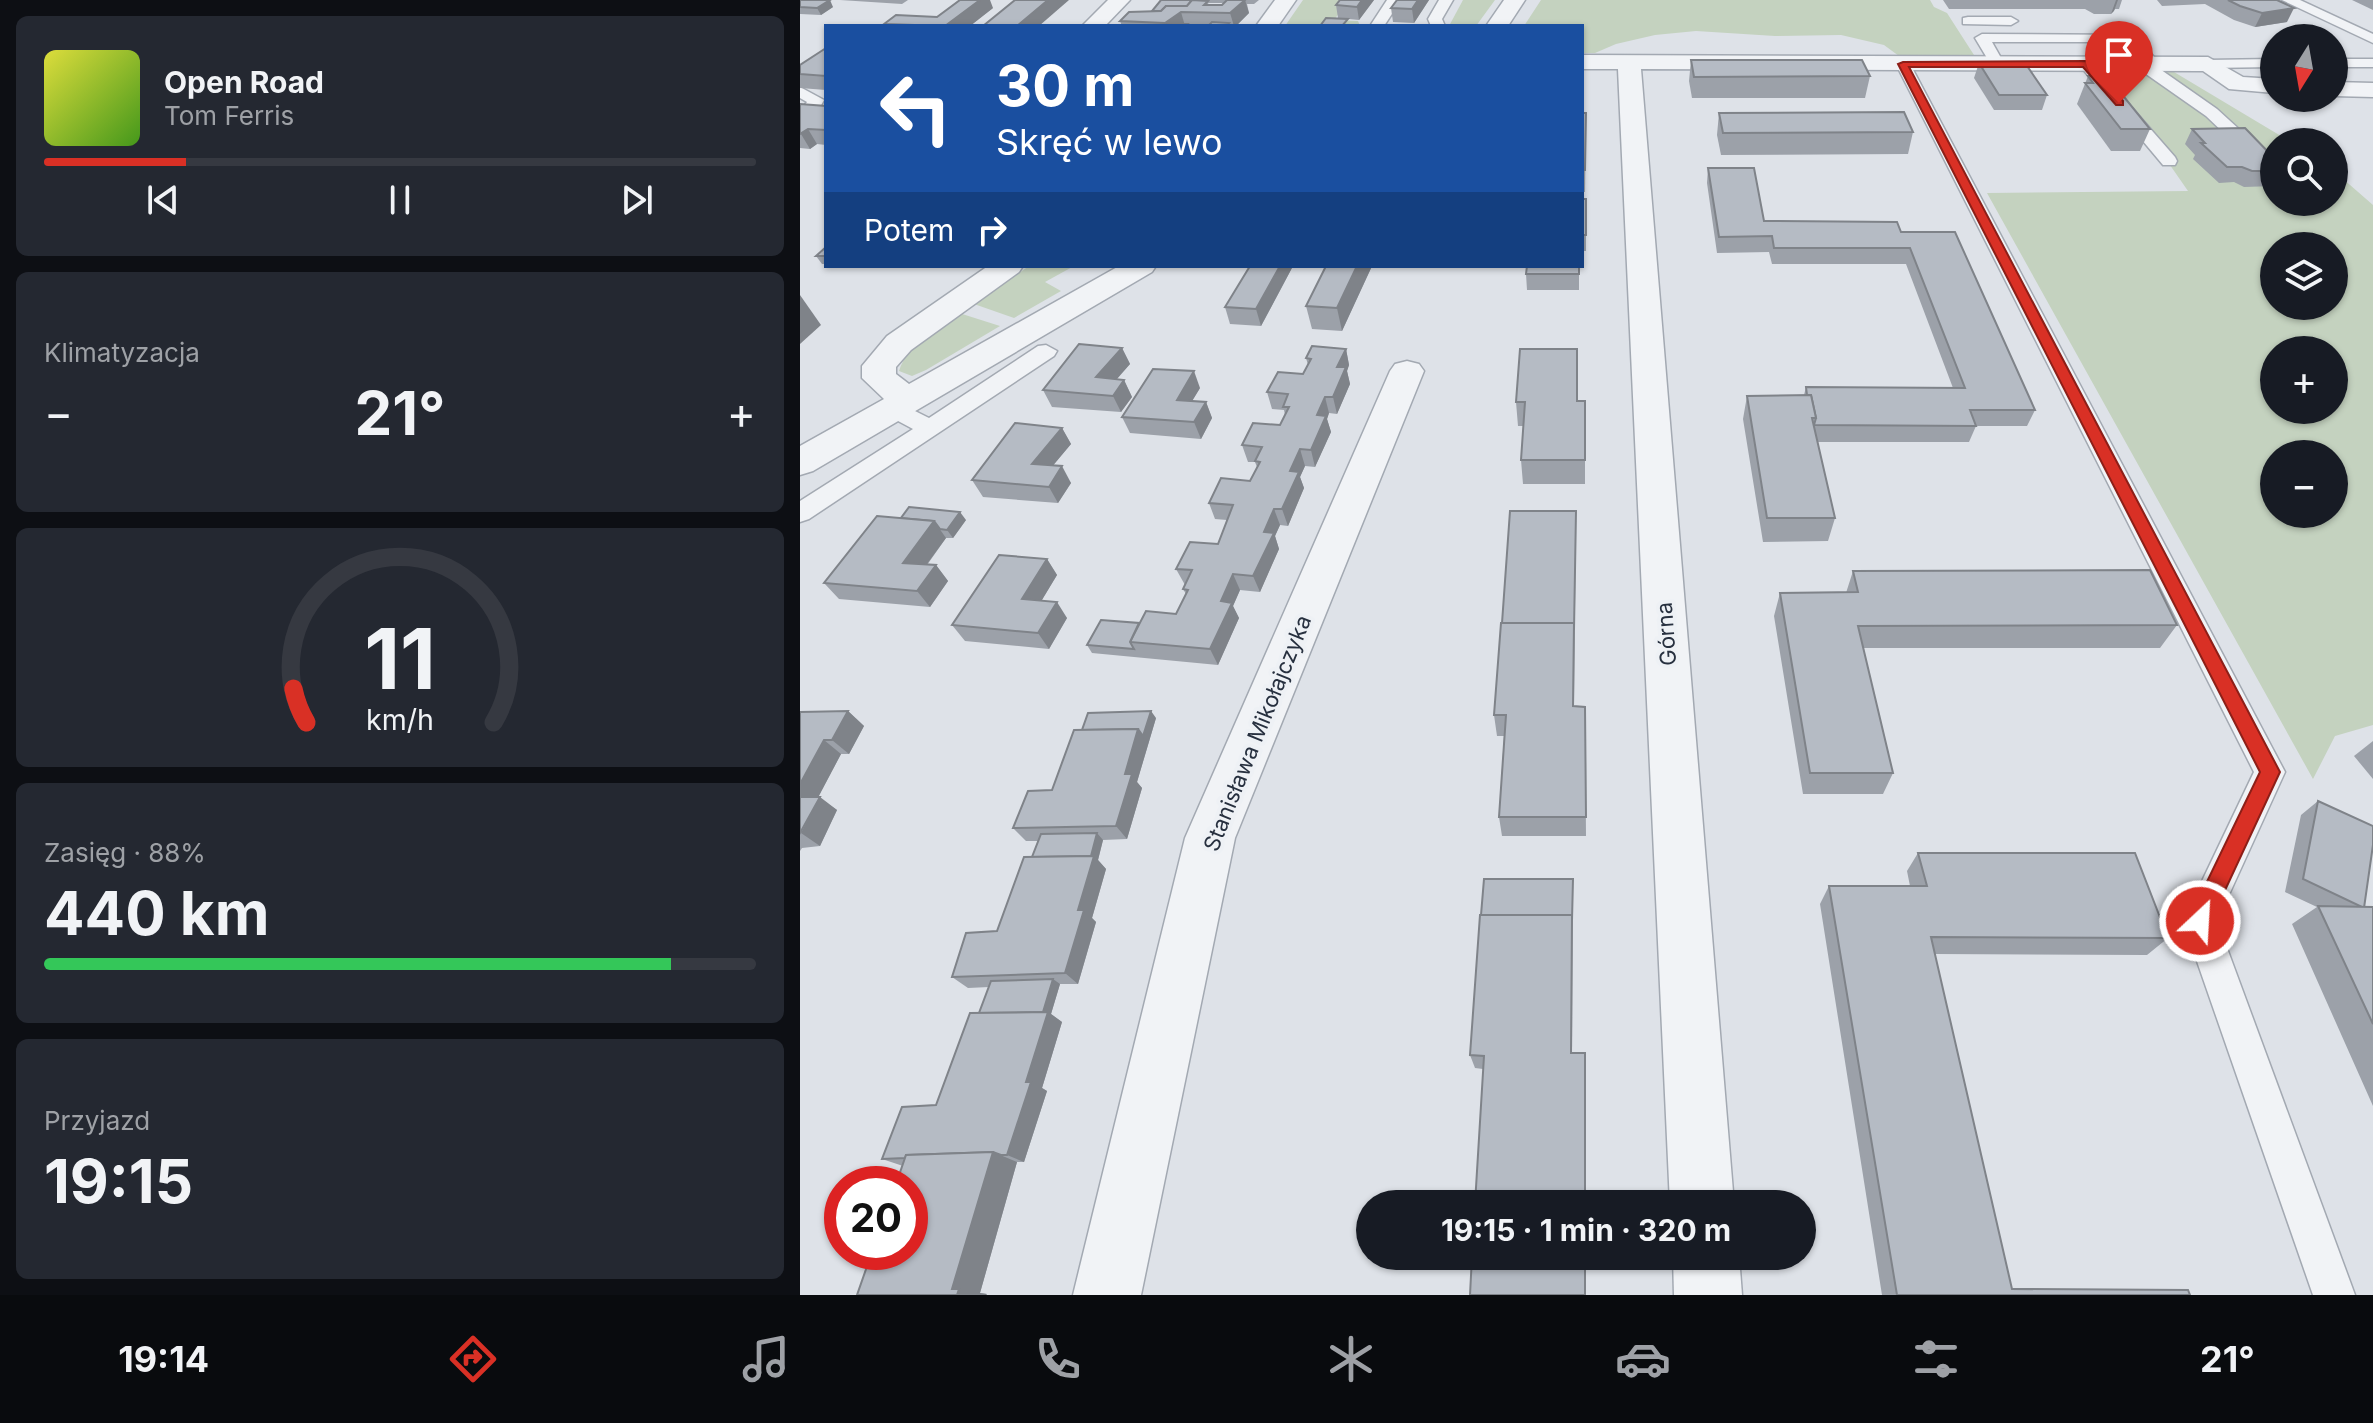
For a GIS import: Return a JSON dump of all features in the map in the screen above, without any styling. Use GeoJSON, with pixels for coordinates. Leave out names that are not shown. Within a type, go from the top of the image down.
{"type":"FeatureCollection","features":[{"type":"Feature","properties":{"kind":"street"},"geometry":{"type":"LineString","coordinates":[[1095,24],[1120,0]]}},
{"type":"Feature","properties":{"kind":"street"},"geometry":{"type":"LineString","coordinates":[[1268,24],[1286,0]]}},
{"type":"Feature","properties":{"kind":"street"},"geometry":{"type":"LineString","coordinates":[[1498,24],[1515,0]]}},
{"type":"Feature","properties":{"kind":"street"},"geometry":{"type":"LineString","coordinates":[[1584,62],[2208,64],[2237,84],[2260,85]]}},
{"type":"Feature","properties":{"kind":"street","name":"Górna"},"geometry":{"type":"LineString","coordinates":[[1629,63],[1701,1190]]}},
{"type":"Feature","properties":{"kind":"street"},"geometry":{"type":"LineString","coordinates":[[2348,89],[2373,90]]}},
{"type":"Feature","properties":{"kind":"street"},"geometry":{"type":"LineString","coordinates":[[901,405],[879,378],[879,366],[899,343],[1005,268]]}},
{"type":"Feature","properties":{"kind":"street"},"geometry":{"type":"LineString","coordinates":[[800,462],[1138,268]]}},
{"type":"Feature","properties":{"kind":"street","name":"Stanisława Mikołajczyka"},"geometry":{"type":"LineString","coordinates":[[1107,1295],[1210,838],[1407,371]]}},
{"type":"Feature","properties":{"kind":"street"},"geometry":{"type":"LineString","coordinates":[[1707,1270],[1708,1295]]}},
{"type":"Feature","properties":{"kind":"lane"},"geometry":{"type":"LineString","coordinates":[[1378,24],[1394,0]]}},
{"type":"Feature","properties":{"kind":"lane"},"geometry":{"type":"LineString","coordinates":[[1437,24],[1435,19],[1446,0]]}},
{"type":"Feature","properties":{"kind":"lane"},"geometry":{"type":"LineString","coordinates":[[2289,0],[2373,39]]}},
{"type":"Feature","properties":{"kind":"lane"},"geometry":{"type":"LineString","coordinates":[[1968,21],[2029,21]]}},
{"type":"Feature","properties":{"kind":"lane"},"geometry":{"type":"LineString","coordinates":[[2110,23],[2122,28],[2147,64],[2225,122],[2260,157]]}},
{"type":"Feature","properties":{"kind":"lane"},"geometry":{"type":"LineString","coordinates":[[1998,65],[1982,38],[2130,38]]}},
{"type":"Feature","properties":{"kind":"lane"},"geometry":{"type":"LineString","coordinates":[[2208,64],[2260,63]]}},
{"type":"Feature","properties":{"kind":"lane"},"geometry":{"type":"LineString","coordinates":[[2348,63],[2373,63]]}},
{"type":"Feature","properties":{"kind":"lane"},"geometry":{"type":"LineString","coordinates":[[1903,64],[2270,772],[2200,921],[2334,1295]]}},
{"type":"Feature","properties":{"kind":"lane"},"geometry":{"type":"LineString","coordinates":[[2086,64],[2169,161]]}},
{"type":"Feature","properties":{"kind":"lane"},"geometry":{"type":"LineString","coordinates":[[800,92],[816,100],[809,113],[800,116]]}},
{"type":"Feature","properties":{"kind":"lane"},"geometry":{"type":"LineString","coordinates":[[800,513],[1046,351]]}},
{"type":"Feature","properties":{"kind":"lane"},"geometry":{"type":"LineString","coordinates":[[901,405],[930,428]]}},
{"type":"Feature","properties":{"kind":"green space"},"geometry":{"type":"Polygon","coordinates":[[[1303,0],[1349,0],[1334,20],[1358,21],[1359,24],[1286,24],[1303,0]]]}},
{"type":"Feature","properties":{"kind":"green space"},"geometry":{"type":"Polygon","coordinates":[[[1463,0],[1495,0],[1477,24],[1450,24],[1463,0]]]}},
{"type":"Feature","properties":{"kind":"green space"},"geometry":{"type":"Polygon","coordinates":[[[1541,0],[1930,0],[1934,7],[1947,13],[1974,55],[1967,58],[1903,59],[1884,45],[1841,35],[1775,36],[1696,31],[1655,35],[1616,44],[1595,53],[1584,53],[1584,24],[1525,24],[1541,0]]]}},
{"type":"Feature","properties":{"kind":"green space"},"geometry":{"type":"Polygon","coordinates":[[[2169,69],[2268,128],[2260,128],[2260,216],[2348,216],[2348,183],[2373,205],[2373,725],[2335,736],[2313,779],[1987,193],[2188,191],[2104,70],[2169,69]]]}},
{"type":"Feature","properties":{"kind":"green space"},"geometry":{"type":"Polygon","coordinates":[[[1026,268],[1070,268],[1045,282],[1061,291],[1014,318],[974,304],[1026,268]]]}},
{"type":"Feature","properties":{"kind":"green space"},"geometry":{"type":"Polygon","coordinates":[[[959,313],[1000,326],[926,370],[912,376],[899,371],[916,345],[959,313]]]}},
{"type":"Feature","properties":{"kind":"building"},"geometry":{"type":"Polygon","coordinates":[[[800,0],[830,0],[817,8],[800,7],[800,0]]]}},
{"type":"Feature","properties":{"kind":"building"},"geometry":{"type":"Polygon","coordinates":[[[960,0],[980,0],[948,24],[884,24],[896,15],[937,17],[960,0]]]}},
{"type":"Feature","properties":{"kind":"building"},"geometry":{"type":"Polygon","coordinates":[[[1015,0],[1048,0],[1019,24],[985,24],[1015,0]]]}},
{"type":"Feature","properties":{"kind":"building"},"geometry":{"type":"Polygon","coordinates":[[[1161,0],[1192,0],[1187,6],[1166,6],[1161,11],[1152,11],[1161,0]]]}},
{"type":"Feature","properties":{"kind":"building"},"geometry":{"type":"Polygon","coordinates":[[[1192,0],[1208,1],[1204,5],[1222,5],[1227,0],[1245,0],[1230,13],[1181,12],[1165,23],[1120,21],[1129,12],[1161,11],[1166,6],[1187,6],[1192,0]]]}},
{"type":"Feature","properties":{"kind":"building"},"geometry":{"type":"Polygon","coordinates":[[[1340,0],[1362,0],[1357,7],[1336,5],[1340,0]]]}},
{"type":"Feature","properties":{"kind":"building"},"geometry":{"type":"Polygon","coordinates":[[[1397,0],[1418,0],[1412,9],[1391,8],[1397,0]]]}},
{"type":"Feature","properties":{"kind":"building"},"geometry":{"type":"Polygon","coordinates":[[[2228,0],[2277,0],[2294,8],[2262,13],[2228,0]]]}},
{"type":"Feature","properties":{"kind":"building"},"geometry":{"type":"Polygon","coordinates":[[[1326,18],[1348,19],[1344,24],[1322,24],[1326,18]]]}},
{"type":"Feature","properties":{"kind":"building"},"geometry":{"type":"Polygon","coordinates":[[[824,49],[824,76],[800,74],[800,65],[824,49]]]}},
{"type":"Feature","properties":{"kind":"building"},"geometry":{"type":"Polygon","coordinates":[[[1691,60],[1862,60],[1870,76],[1694,77],[1691,60]]]}},
{"type":"Feature","properties":{"kind":"building"},"geometry":{"type":"Polygon","coordinates":[[[1979,63],[2025,63],[2047,95],[1999,95],[1979,63]]]}},
{"type":"Feature","properties":{"kind":"building"},"geometry":{"type":"Polygon","coordinates":[[[2088,76],[2108,77],[2150,129],[2121,129],[2085,83],[2093,83],[2088,76]]]}},
{"type":"Feature","properties":{"kind":"building"},"geometry":{"type":"Polygon","coordinates":[[[800,104],[824,106],[824,130],[808,129],[800,134],[800,104]]]}},
{"type":"Feature","properties":{"kind":"building"},"geometry":{"type":"Polygon","coordinates":[[[1904,112],[1913,132],[1723,133],[1719,113],[1904,112]]]}},
{"type":"Feature","properties":{"kind":"building"},"geometry":{"type":"Polygon","coordinates":[[[1584,113],[1586,113],[1585,170],[1584,113]]]}},
{"type":"Feature","properties":{"kind":"building"},"geometry":{"type":"Polygon","coordinates":[[[2245,128],[2260,144],[2260,171],[2227,167],[2201,143],[2205,143],[2192,129],[2245,128]]]}},
{"type":"Feature","properties":{"kind":"building"},"geometry":{"type":"Polygon","coordinates":[[[1708,168],[1754,168],[1764,221],[1897,222],[1901,232],[1955,232],[2035,410],[1970,410],[1976,426],[1814,425],[1816,418],[1806,387],[1965,388],[1910,248],[1774,248],[1772,236],[1719,237],[1708,168]]]}},
{"type":"Feature","properties":{"kind":"building"},"geometry":{"type":"Polygon","coordinates":[[[1584,199],[1586,199],[1584,235],[1584,199]]]}},
{"type":"Feature","properties":{"kind":"building"},"geometry":{"type":"Polygon","coordinates":[[[1249,268],[1279,268],[1256,309],[1225,307],[1249,268]]]}},
{"type":"Feature","properties":{"kind":"building"},"geometry":{"type":"Polygon","coordinates":[[[1325,268],[1356,268],[1337,308],[1306,306],[1325,268]]]}},
{"type":"Feature","properties":{"kind":"building"},"geometry":{"type":"Polygon","coordinates":[[[1527,268],[1579,268],[1579,274],[1526,274],[1527,268]]]}},
{"type":"Feature","properties":{"kind":"building"},"geometry":{"type":"Polygon","coordinates":[[[1079,344],[1122,348],[1096,377],[1124,380],[1113,396],[1043,390],[1079,344]]]}},
{"type":"Feature","properties":{"kind":"building"},"geometry":{"type":"Polygon","coordinates":[[[1312,346],[1346,349],[1337,367],[1346,367],[1333,397],[1325,397],[1317,415],[1326,416],[1311,450],[1300,449],[1290,471],[1299,472],[1282,509],[1274,509],[1264,532],[1274,533],[1253,576],[1233,574],[1221,601],[1232,603],[1210,649],[1130,642],[1146,611],[1176,614],[1188,590],[1183,589],[1192,570],[1176,569],[1190,542],[1218,544],[1233,505],[1209,503],[1221,478],[1250,481],[1260,462],[1255,461],[1262,447],[1242,445],[1253,423],[1280,425],[1289,407],[1283,407],[1288,394],[1267,392],[1278,372],[1303,374],[1311,359],[1306,358],[1312,346]]]}},
{"type":"Feature","properties":{"kind":"building"},"geometry":{"type":"Polygon","coordinates":[[[1520,349],[1577,349],[1577,401],[1585,401],[1585,460],[1521,460],[1525,402],[1516,402],[1520,349]]]}},
{"type":"Feature","properties":{"kind":"building"},"geometry":{"type":"Polygon","coordinates":[[[1153,369],[1194,371],[1177,400],[1206,402],[1194,422],[1122,417],[1153,369]]]}},
{"type":"Feature","properties":{"kind":"building"},"geometry":{"type":"Polygon","coordinates":[[[1811,395],[1816,418],[1812,418],[1835,518],[1767,518],[1747,396],[1811,395]]]}},
{"type":"Feature","properties":{"kind":"building"},"geometry":{"type":"Polygon","coordinates":[[[1015,423],[1062,428],[1032,464],[1062,466],[1049,487],[972,480],[1015,423]]]}},
{"type":"Feature","properties":{"kind":"building"},"geometry":{"type":"Polygon","coordinates":[[[909,507],[960,512],[947,530],[940,529],[934,521],[901,518],[909,507]]]}},
{"type":"Feature","properties":{"kind":"building"},"geometry":{"type":"Polygon","coordinates":[[[1510,511],[1576,511],[1574,630],[1574,623],[1502,623],[1510,511]]]}},
{"type":"Feature","properties":{"kind":"building"},"geometry":{"type":"Polygon","coordinates":[[[877,516],[934,521],[903,563],[936,565],[917,591],[824,583],[877,516]]]}},
{"type":"Feature","properties":{"kind":"building"},"geometry":{"type":"Polygon","coordinates":[[[999,555],[1047,559],[1022,599],[1057,602],[1038,633],[952,625],[999,555]]]}},
{"type":"Feature","properties":{"kind":"building"},"geometry":{"type":"Polygon","coordinates":[[[2150,570],[2177,625],[1858,626],[1893,773],[1810,773],[1780,593],[1858,592],[1853,571],[2150,570]]]}},
{"type":"Feature","properties":{"kind":"building"},"geometry":{"type":"Polygon","coordinates":[[[1101,620],[1139,623],[1130,642],[1134,649],[1087,645],[1101,620]]]}},
{"type":"Feature","properties":{"kind":"building"},"geometry":{"type":"Polygon","coordinates":[[[1501,623],[1574,623],[1573,706],[1585,707],[1586,817],[1499,817],[1506,715],[1494,715],[1501,623]]]}},
{"type":"Feature","properties":{"kind":"building"},"geometry":{"type":"Polygon","coordinates":[[[848,711],[832,740],[824,740],[800,784],[800,712],[848,711]]]}},
{"type":"Feature","properties":{"kind":"building"},"geometry":{"type":"Polygon","coordinates":[[[1151,711],[1143,736],[1138,729],[1082,730],[1088,713],[1151,711]]]}},
{"type":"Feature","properties":{"kind":"building"},"geometry":{"type":"Polygon","coordinates":[[[1138,729],[1125,774],[1132,774],[1116,826],[1013,828],[1028,791],[1052,790],[1074,730],[1138,729]]]}},
{"type":"Feature","properties":{"kind":"building"},"geometry":{"type":"Polygon","coordinates":[[[800,797],[820,797],[800,833],[800,797]]]}},
{"type":"Feature","properties":{"kind":"building"},"geometry":{"type":"Polygon","coordinates":[[[2318,801],[2373,826],[2364,908],[2303,879],[2318,801]]]}},
{"type":"Feature","properties":{"kind":"building"},"geometry":{"type":"Polygon","coordinates":[[[1097,833],[1091,856],[1032,857],[1041,834],[1097,833]]]}},
{"type":"Feature","properties":{"kind":"building"},"geometry":{"type":"Polygon","coordinates":[[[1918,853],[2135,853],[2168,938],[1931,937],[2012,1289],[2188,1290],[2190,1295],[1897,1295],[1829,886],[1927,886],[1918,853]]]}},
{"type":"Feature","properties":{"kind":"building"},"geometry":{"type":"Polygon","coordinates":[[[1094,856],[1078,910],[1084,910],[1065,973],[952,977],[966,933],[997,931],[1024,857],[1094,856]]]}},
{"type":"Feature","properties":{"kind":"building"},"geometry":{"type":"Polygon","coordinates":[[[1484,879],[1573,879],[1572,920],[1572,915],[1481,915],[1484,879]]]}},
{"type":"Feature","properties":{"kind":"building"},"geometry":{"type":"Polygon","coordinates":[[[2318,906],[2373,907],[2373,1024],[2318,906]]]}},
{"type":"Feature","properties":{"kind":"building"},"geometry":{"type":"Polygon","coordinates":[[[1480,915],[1572,915],[1571,1053],[1585,1053],[1585,1190],[1476,1190],[1484,1056],[1470,1055],[1480,915]]]}},
{"type":"Feature","properties":{"kind":"building"},"geometry":{"type":"Polygon","coordinates":[[[1053,979],[1043,1012],[979,1013],[991,981],[1053,979]]]}},
{"type":"Feature","properties":{"kind":"building"},"geometry":{"type":"Polygon","coordinates":[[[1048,1012],[1026,1082],[1031,1082],[1007,1155],[993,1152],[906,1155],[905,1158],[882,1159],[902,1107],[936,1105],[970,1013],[1048,1012]]]}},
{"type":"Feature","properties":{"kind":"building"},"geometry":{"type":"Polygon","coordinates":[[[993,1152],[952,1289],[959,1289],[957,1295],[857,1295],[866,1270],[928,1270],[928,1166],[902,1166],[906,1155],[993,1152]]]}},
{"type":"Feature","properties":{"kind":"building"},"geometry":{"type":"Polygon","coordinates":[[[1471,1270],[1585,1270],[1585,1295],[1470,1295],[1471,1270]]]}},
{"type":"Feature","properties":{"kind":"route"},"geometry":{"type":"LineString","coordinates":[[2119,103],[2086,64],[1903,64],[2270,772],[2200,921]]}}]}
